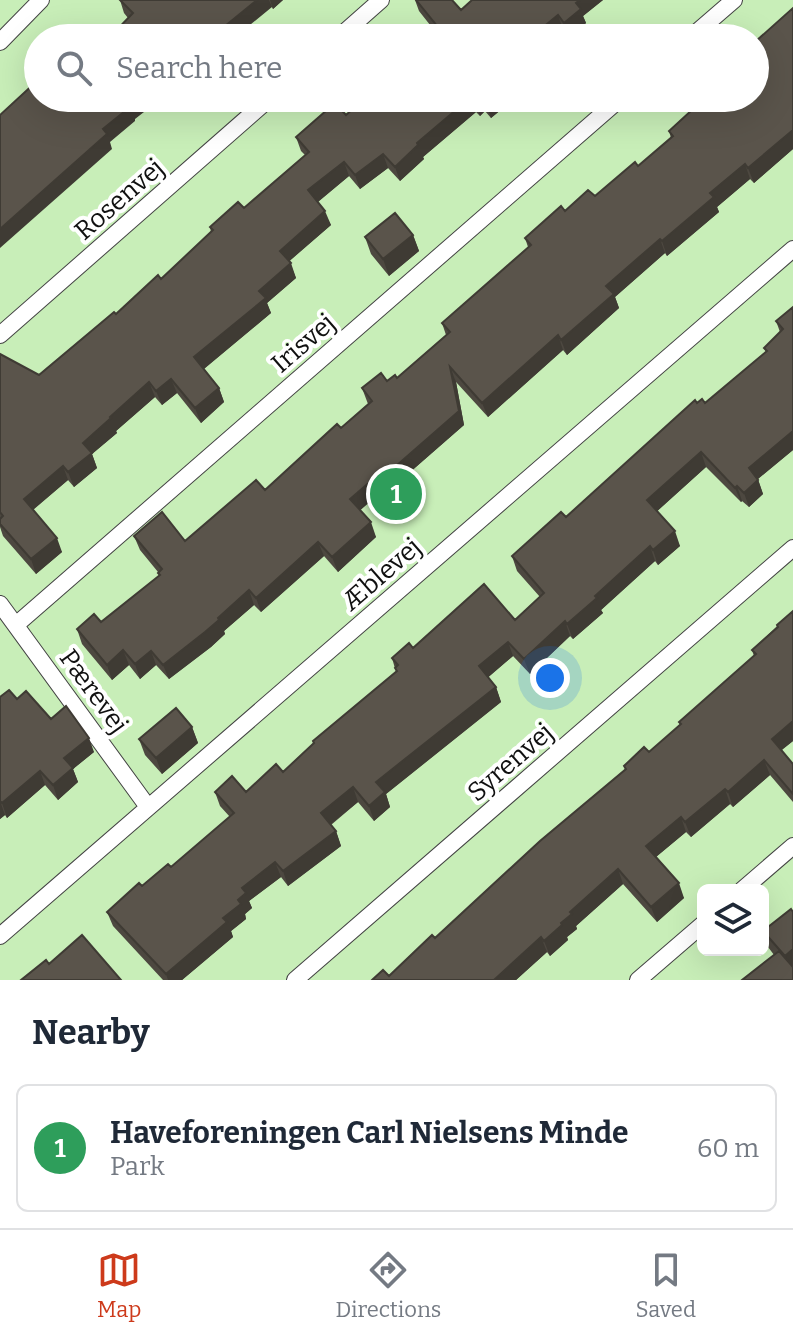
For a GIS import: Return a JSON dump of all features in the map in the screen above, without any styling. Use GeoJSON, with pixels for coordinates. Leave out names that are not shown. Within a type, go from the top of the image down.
{"type":"FeatureCollection","features":[{"type":"Feature","properties":{"kind":"lane"},"geometry":{"type":"LineString","coordinates":[[0,42],[41,0]]}},
{"type":"Feature","properties":{"kind":"lane"},"geometry":{"type":"LineString","coordinates":[[354,24],[381,0]]}},
{"type":"Feature","properties":{"kind":"lane"},"geometry":{"type":"LineString","coordinates":[[706,24],[734,0]]}},
{"type":"Feature","properties":{"kind":"lane","name":"Rosenvej"},"geometry":{"type":"LineString","coordinates":[[0,335],[254,112]]}},
{"type":"Feature","properties":{"kind":"lane","name":"Irisvej"},"geometry":{"type":"LineString","coordinates":[[17,624],[605,112]]}},
{"type":"Feature","properties":{"kind":"lane","name":"Æblevej"},"geometry":{"type":"LineString","coordinates":[[0,936],[793,249]]}},
{"type":"Feature","properties":{"kind":"lane","name":"Syrenvej"},"geometry":{"type":"LineString","coordinates":[[295,980],[793,548]]}},
{"type":"Feature","properties":{"kind":"lane","name":"Pærevej"},"geometry":{"type":"LineString","coordinates":[[0,604],[148,807]]}},
{"type":"Feature","properties":{"kind":"lane"},"geometry":{"type":"LineString","coordinates":[[749,884],[793,846]]}},
{"type":"Feature","properties":{"kind":"lane"},"geometry":{"type":"LineString","coordinates":[[638,980],[697,929]]}},
{"type":"Feature","properties":{"kind":"green space"},"geometry":{"type":"Polygon","coordinates":[[[0,0],[793,0],[793,980],[0,980],[0,0]]]}},
{"type":"Feature","properties":{"kind":"building"},"geometry":{"type":"Polygon","coordinates":[[[120,0],[257,0],[227,24],[122,24],[133,13],[120,0]]]}},
{"type":"Feature","properties":{"kind":"building"},"geometry":{"type":"Polygon","coordinates":[[[416,0],[452,0],[461,10],[472,0],[580,0],[576,3],[581,9],[564,23],[558,15],[547,24],[436,24],[416,0]]]}},
{"type":"Feature","properties":{"kind":"building"},"geometry":{"type":"Polygon","coordinates":[[[793,8],[793,130],[748,168],[745,164],[710,193],[714,197],[606,286],[614,294],[561,340],[558,335],[482,403],[450,367],[459,411],[388,473],[385,469],[350,499],[371,522],[332,557],[318,542],[256,598],[249,590],[219,620],[163,665],[151,651],[135,664],[123,650],[107,665],[77,629],[94,614],[101,622],[160,575],[158,573],[162,569],[134,536],[162,512],[185,541],[256,480],[265,490],[337,424],[341,428],[372,401],[362,388],[381,373],[387,381],[395,375],[397,378],[450,332],[442,323],[531,245],[525,238],[561,206],[565,211],[588,190],[595,196],[635,162],[638,166],[673,136],[669,131],[690,112],[769,112],[769,29],[793,8]]]}},
{"type":"Feature","properties":{"kind":"building"},"geometry":{"type":"Polygon","coordinates":[[[24,93],[24,112],[124,112],[103,129],[107,134],[0,229],[0,115],[24,93]]]}},
{"type":"Feature","properties":{"kind":"building"},"geometry":{"type":"Polygon","coordinates":[[[325,112],[343,112],[346,115],[349,112],[454,112],[417,143],[395,167],[383,154],[355,175],[344,162],[308,190],[325,211],[280,251],[291,263],[259,291],[266,298],[194,357],[219,388],[195,408],[171,379],[156,391],[149,382],[110,417],[83,443],[92,453],[68,472],[63,466],[24,499],[57,538],[31,559],[0,524],[3,516],[0,512],[0,354],[39,375],[114,312],[116,314],[158,275],[161,279],[238,202],[244,208],[309,152],[296,137],[325,112]]]}},
{"type":"Feature","properties":{"kind":"building"},"geometry":{"type":"Polygon","coordinates":[[[395,213],[413,235],[383,259],[365,237],[395,213]]]}},
{"type":"Feature","properties":{"kind":"building"},"geometry":{"type":"Polygon","coordinates":[[[793,307],[793,431],[749,468],[758,480],[744,493],[737,486],[735,488],[701,452],[647,500],[675,531],[653,550],[650,546],[595,596],[597,598],[567,624],[565,621],[524,659],[508,642],[479,666],[496,687],[376,782],[385,792],[369,806],[353,787],[321,813],[336,831],[283,871],[275,862],[242,888],[246,893],[238,900],[241,904],[223,918],[227,922],[166,974],[107,912],[139,883],[142,886],[168,864],[171,867],[234,813],[215,792],[232,776],[246,792],[276,764],[283,772],[313,741],[397,671],[395,668],[398,665],[392,658],[409,643],[413,648],[484,584],[515,620],[544,593],[512,556],[561,512],[566,517],[695,400],[697,403],[702,399],[705,403],[767,351],[764,348],[783,329],[776,321],[793,307]]]}},
{"type":"Feature","properties":{"kind":"building"},"geometry":{"type":"Polygon","coordinates":[[[793,611],[793,721],[772,739],[793,764],[793,794],[764,760],[728,792],[725,789],[685,822],[681,817],[646,846],[679,883],[651,907],[618,869],[570,912],[572,914],[562,925],[544,941],[541,937],[494,980],[372,980],[383,970],[389,976],[432,935],[435,938],[540,841],[626,769],[624,766],[644,747],[649,752],[681,724],[679,722],[756,654],[752,650],[793,611]]]}},
{"type":"Feature","properties":{"kind":"building"},"geometry":{"type":"Polygon","coordinates":[[[9,690],[17,699],[26,691],[51,719],[66,706],[89,738],[64,758],[73,768],[53,785],[40,771],[2,803],[0,697],[9,690]]]}},
{"type":"Feature","properties":{"kind":"building"},"geometry":{"type":"Polygon","coordinates":[[[176,708],[192,727],[156,758],[139,739],[176,708]]]}},
{"type":"Feature","properties":{"kind":"building"},"geometry":{"type":"Polygon","coordinates":[[[791,909],[793,949],[785,956],[769,938],[769,926],[791,909]]]}},
{"type":"Feature","properties":{"kind":"building"},"geometry":{"type":"Polygon","coordinates":[[[82,935],[121,980],[21,980],[46,960],[49,964],[82,935]]]}},
{"type":"Feature","properties":{"kind":"building"},"geometry":{"type":"Polygon","coordinates":[[[779,951],[793,967],[793,980],[742,980],[779,951]]]}},
{"type":"Feature","properties":{"kind":"place","name":"Haveforeningen Carl Nielsens Minde"},"geometry":{"type":"Point","coordinates":[396,494]}}]}
